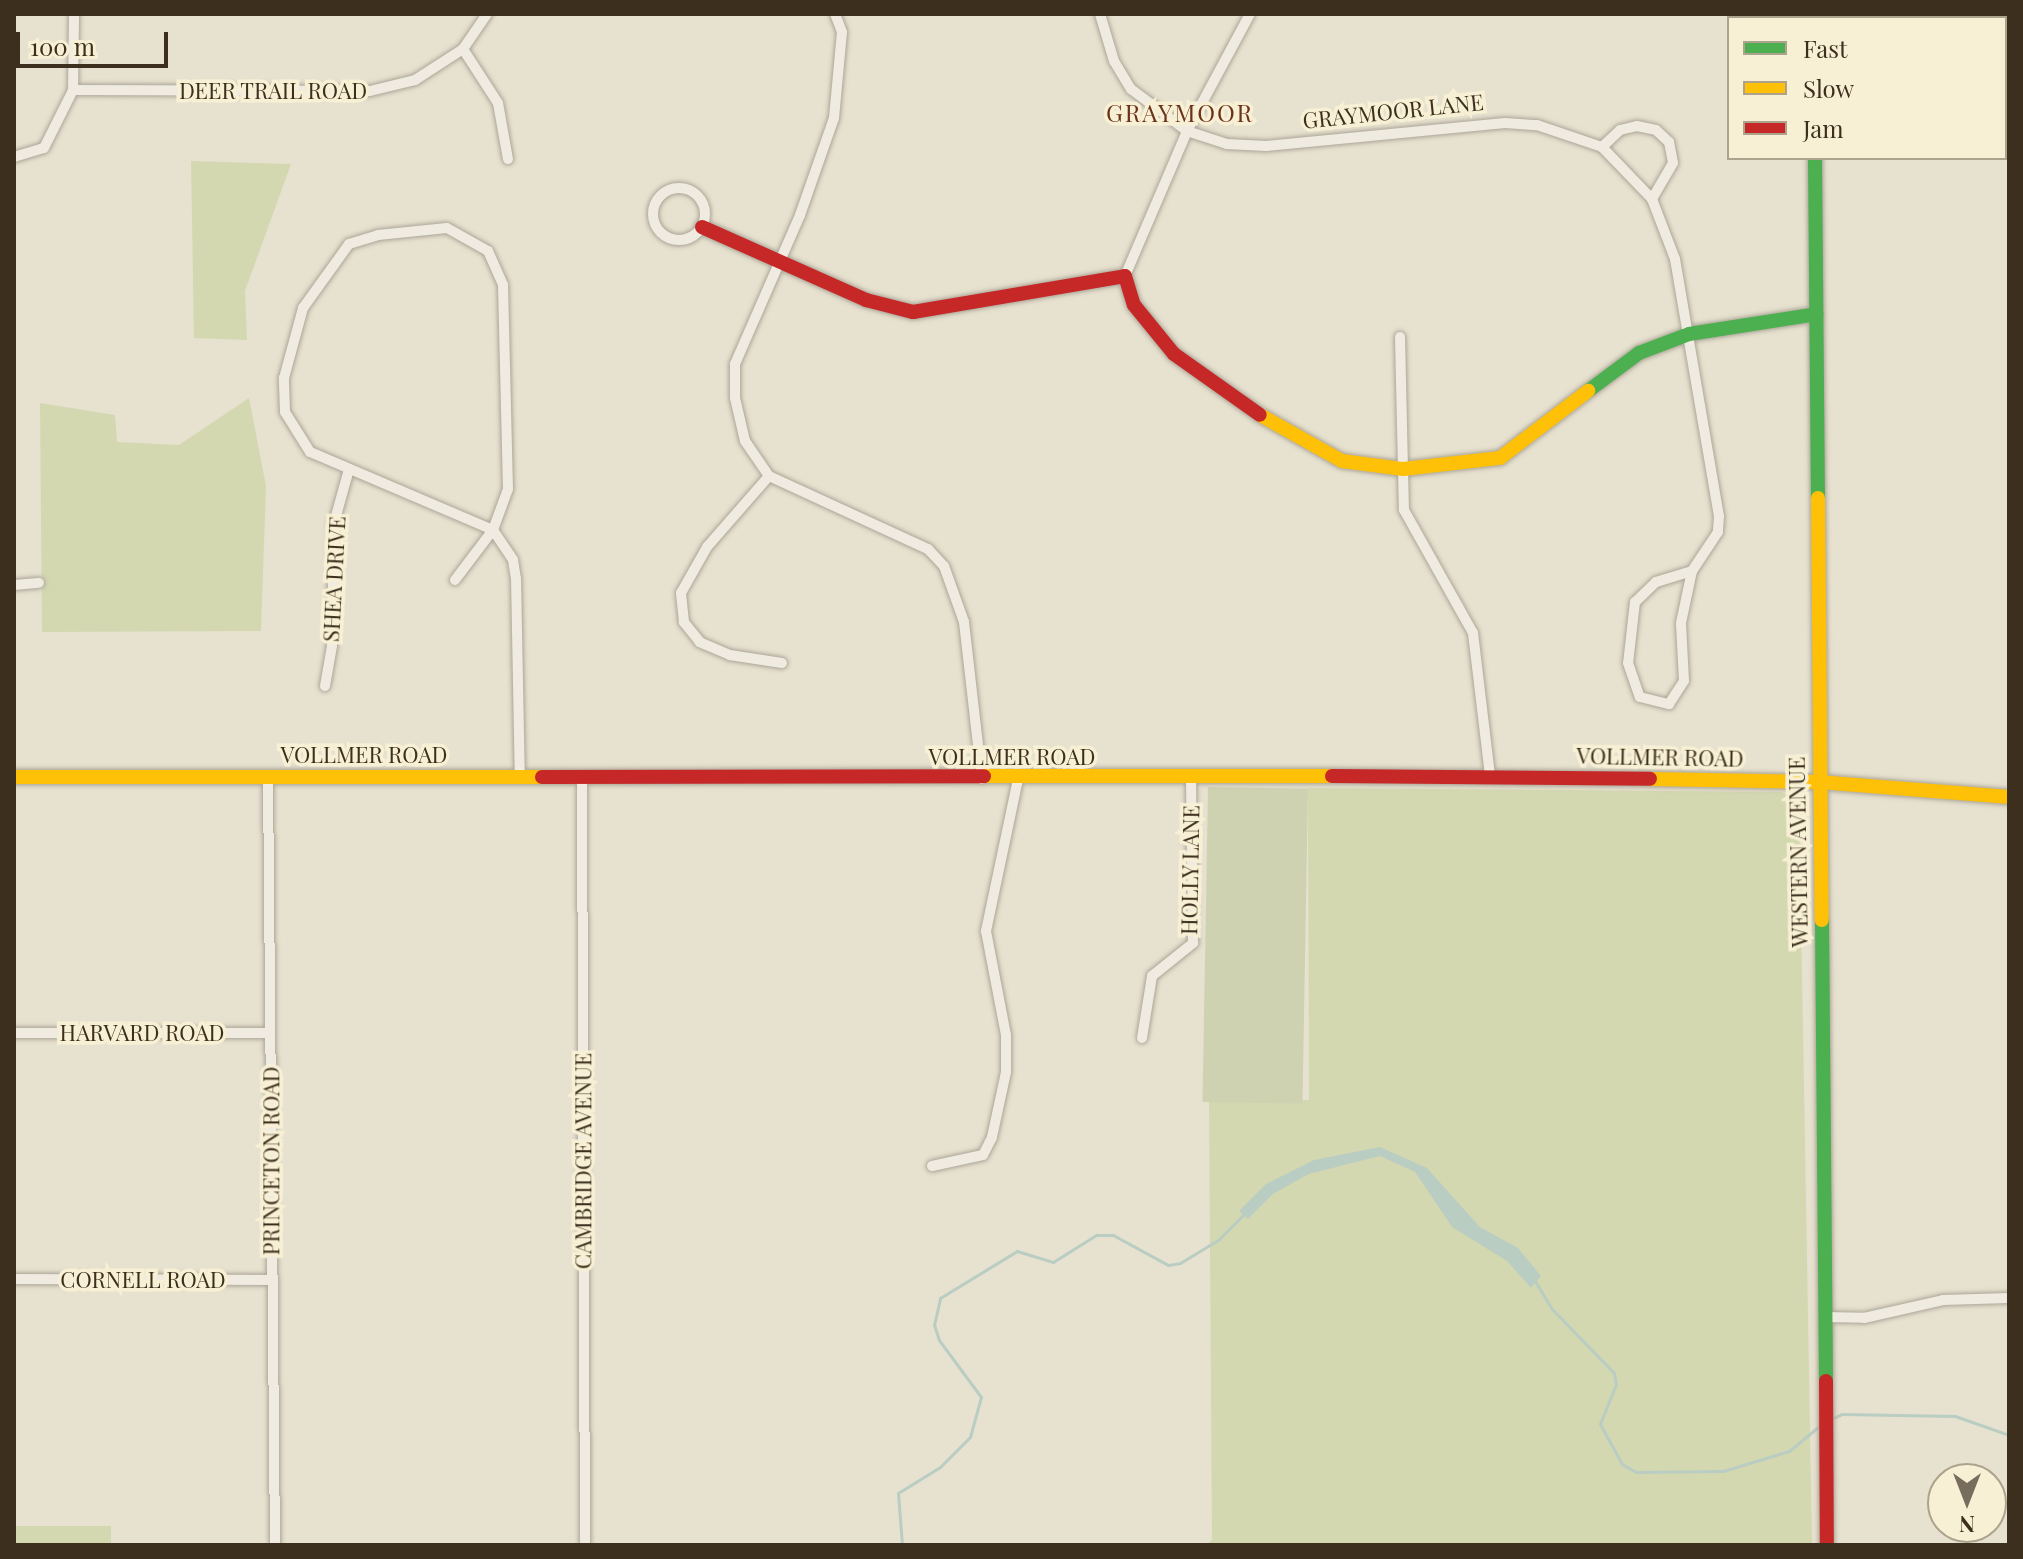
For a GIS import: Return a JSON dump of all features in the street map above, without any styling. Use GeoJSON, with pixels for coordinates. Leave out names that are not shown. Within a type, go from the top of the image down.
{"type":"FeatureCollection","features":[{"type":"Feature","properties":{"kind":"main road","name":"WESTERN AVENUE"},"geometry":{"type":"LineString","coordinates":[[1815,160],[1827,1545]]}},
{"type":"Feature","properties":{"kind":"main road"},"geometry":{"type":"LineString","coordinates":[[702,227],[775,263],[866,300],[913,312],[1125,276],[1134,305],[1174,354],[1285,432],[1342,461],[1403,469],[1500,458],[1639,353],[1689,334],[1816,314]]}},
{"type":"Feature","properties":{"kind":"main road","name":"VOLLMER ROAD"},"geometry":{"type":"LineString","coordinates":[[14,777],[1191,780],[1490,776],[1819,782],[2009,797]]}},
{"type":"Feature","properties":{"kind":"street"},"geometry":{"type":"LineString","coordinates":[[14,157],[44,148],[73,90],[74,14]]}},
{"type":"Feature","properties":{"kind":"street"},"geometry":{"type":"LineString","coordinates":[[487,14],[463,49],[498,103],[508,159]]}},
{"type":"Feature","properties":{"kind":"street"},"geometry":{"type":"LineString","coordinates":[[835,14],[842,32],[834,118],[800,215],[775,263],[735,375],[745,441],[769,476],[928,549],[944,566],[964,622],[982,779]]}},
{"type":"Feature","properties":{"kind":"street","name":"GRAYMOOR LANE"},"geometry":{"type":"LineString","coordinates":[[1100,14],[1114,61],[1131,89],[1187,131],[1227,144],[1266,146],[1505,123],[1548,127],[1602,147],[1652,199],[1675,259],[1719,516],[1711,547],[1692,571],[1681,623],[1684,681],[1669,704],[1640,697],[1628,663],[1635,602],[1656,582],[1692,571]]}},
{"type":"Feature","properties":{"kind":"street"},"geometry":{"type":"LineString","coordinates":[[1125,276],[1187,131],[1250,14]]}},
{"type":"Feature","properties":{"kind":"street","name":"DEER TRAIL ROAD"},"geometry":{"type":"LineString","coordinates":[[73,90],[370,91],[415,80],[463,49]]}},
{"type":"Feature","properties":{"kind":"street"},"geometry":{"type":"LineString","coordinates":[[1602,147],[1620,130],[1637,126],[1656,130],[1669,142],[1671,176],[1652,199]]}},
{"type":"Feature","properties":{"kind":"street"},"geometry":{"type":"LineString","coordinates":[[675,187],[692,190],[703,203],[702,227],[679,240],[662,234],[652,219],[655,201],[675,187]]}},
{"type":"Feature","properties":{"kind":"street"},"geometry":{"type":"LineString","coordinates":[[455,580],[493,530],[508,489],[503,285],[488,251],[447,228],[378,235],[349,244],[303,308],[284,378],[285,412],[310,452],[348,473],[411,491],[493,530],[513,560],[516,578],[520,778]]}},
{"type":"Feature","properties":{"kind":"street"},"geometry":{"type":"LineString","coordinates":[[1400,337],[1404,510],[1473,633],[1490,776]]}},
{"type":"Feature","properties":{"kind":"street","name":"SHEA DRIVE"},"geometry":{"type":"LineString","coordinates":[[325,686],[334,523],[348,473]]}},
{"type":"Feature","properties":{"kind":"street"},"geometry":{"type":"LineString","coordinates":[[769,476],[707,547],[681,593],[684,622],[700,642],[730,655],[782,663]]}},
{"type":"Feature","properties":{"kind":"street"},"geometry":{"type":"LineString","coordinates":[[14,585],[39,583]]}},
{"type":"Feature","properties":{"kind":"street","name":"PRINCETON ROAD"},"geometry":{"type":"LineString","coordinates":[[268,777],[275,1545]]}},
{"type":"Feature","properties":{"kind":"street","name":"CAMBRIDGE AVENUE"},"geometry":{"type":"LineString","coordinates":[[582,778],[585,1545]]}},
{"type":"Feature","properties":{"kind":"street"},"geometry":{"type":"LineString","coordinates":[[932,1166],[983,1155],[992,1137],[1006,1072],[1006,1035],[986,931],[1018,779]]}},
{"type":"Feature","properties":{"kind":"street","name":"HOLLY LANE"},"geometry":{"type":"LineString","coordinates":[[1142,1038],[1152,976],[1193,943],[1191,780]]}},
{"type":"Feature","properties":{"kind":"street","name":"HARVARD ROAD"},"geometry":{"type":"LineString","coordinates":[[14,1033],[270,1033]]}},
{"type":"Feature","properties":{"kind":"street","name":"CORNELL ROAD"},"geometry":{"type":"LineString","coordinates":[[14,1279],[272,1280]]}},
{"type":"Feature","properties":{"kind":"street"},"geometry":{"type":"LineString","coordinates":[[1825,1317],[1864,1318],[1943,1300],[2009,1298]]}},
{"type":"Feature","properties":{"kind":"green space"},"geometry":{"type":"Polygon","coordinates":[[[191,161],[291,164],[245,291],[247,340],[194,338],[191,161]]]}},
{"type":"Feature","properties":{"kind":"green space"},"geometry":{"type":"Polygon","coordinates":[[[249,398],[266,486],[261,631],[42,632],[40,403],[115,415],[117,442],[179,445],[249,398]]]}},
{"type":"Feature","properties":{"kind":"green space"},"geometry":{"type":"Polygon","coordinates":[[[1208,787],[1308,789],[1302,1104],[1203,1102],[1208,787]]]}},
{"type":"Feature","properties":{"kind":"green space"},"geometry":{"type":"Polygon","coordinates":[[[1308,788],[1781,792],[1799,800],[1812,1545],[1206,1545],[1212,1540],[1209,1102],[1309,1100],[1308,788]]]}},
{"type":"Feature","properties":{"kind":"green space"},"geometry":{"type":"Polygon","coordinates":[[[14,1526],[111,1526],[111,1545],[14,1545],[14,1526]]]}},
{"type":"Feature","properties":{"kind":"shaded area"},"geometry":{"type":"Polygon","coordinates":[[[1380,1147],[1427,1168],[1480,1227],[1518,1248],[1541,1276],[1531,1288],[1507,1261],[1452,1227],[1415,1172],[1380,1156],[1309,1174],[1273,1194],[1248,1219],[1239,1211],[1266,1184],[1314,1160],[1380,1147]]]}},
{"type":"Feature","properties":{"kind":"waterway"},"geometry":{"type":"LineString","coordinates":[[902,1545],[898,1493],[940,1467],[970,1437],[981,1397],[939,1340],[934,1325],[940,1298],[1017,1251],[1053,1262],[1096,1235],[1113,1235],[1168,1265],[1180,1263],[1218,1240],[1244,1214]]}},
{"type":"Feature","properties":{"kind":"waterway"},"geometry":{"type":"LineString","coordinates":[[1535,1281],[1552,1309],[1614,1373],[1616,1384],[1600,1424],[1622,1464],[1636,1472],[1723,1471],[1789,1451],[1823,1423]]}},
{"type":"Feature","properties":{"kind":"waterway"},"geometry":{"type":"LineString","coordinates":[[1829,1420],[1842,1414],[1955,1416],[2009,1435]]}},
{"type":"Feature","properties":{"kind":"traffic: fast"},"geometry":{"type":"LineString","coordinates":[[1815,160],[1818,498]]}},
{"type":"Feature","properties":{"kind":"traffic: fast"},"geometry":{"type":"LineString","coordinates":[[1588,391],[1639,353],[1689,334],[1816,314]]}},
{"type":"Feature","properties":{"kind":"traffic: fast"},"geometry":{"type":"LineString","coordinates":[[1822,920],[1826,1381]]}},
{"type":"Feature","properties":{"kind":"traffic: slow"},"geometry":{"type":"LineString","coordinates":[[1260,415],[1342,461],[1403,469],[1500,458],[1588,391]]}},
{"type":"Feature","properties":{"kind":"traffic: slow"},"geometry":{"type":"LineString","coordinates":[[1818,498],[1822,920]]}},
{"type":"Feature","properties":{"kind":"traffic: slow"},"geometry":{"type":"LineString","coordinates":[[984,776],[1332,776]]}},
{"type":"Feature","properties":{"kind":"traffic: slow"},"geometry":{"type":"LineString","coordinates":[[14,777],[542,777]]}},
{"type":"Feature","properties":{"kind":"traffic: slow"},"geometry":{"type":"LineString","coordinates":[[1650,779],[1819,782],[2009,797]]}},
{"type":"Feature","properties":{"kind":"traffic: jam"},"geometry":{"type":"LineString","coordinates":[[702,227],[866,300],[913,312],[1125,276],[1134,305],[1174,354],[1260,415]]}},
{"type":"Feature","properties":{"kind":"traffic: jam"},"geometry":{"type":"LineString","coordinates":[[542,777],[984,776]]}},
{"type":"Feature","properties":{"kind":"traffic: jam"},"geometry":{"type":"LineString","coordinates":[[1332,776],[1650,779]]}},
{"type":"Feature","properties":{"kind":"traffic: jam"},"geometry":{"type":"LineString","coordinates":[[1826,1381],[1827,1545]]}},
{"type":"Feature","properties":{"kind":"district","name":"GRAYMOOR"},"geometry":{"type":"Point","coordinates":[1180,113]}}]}
